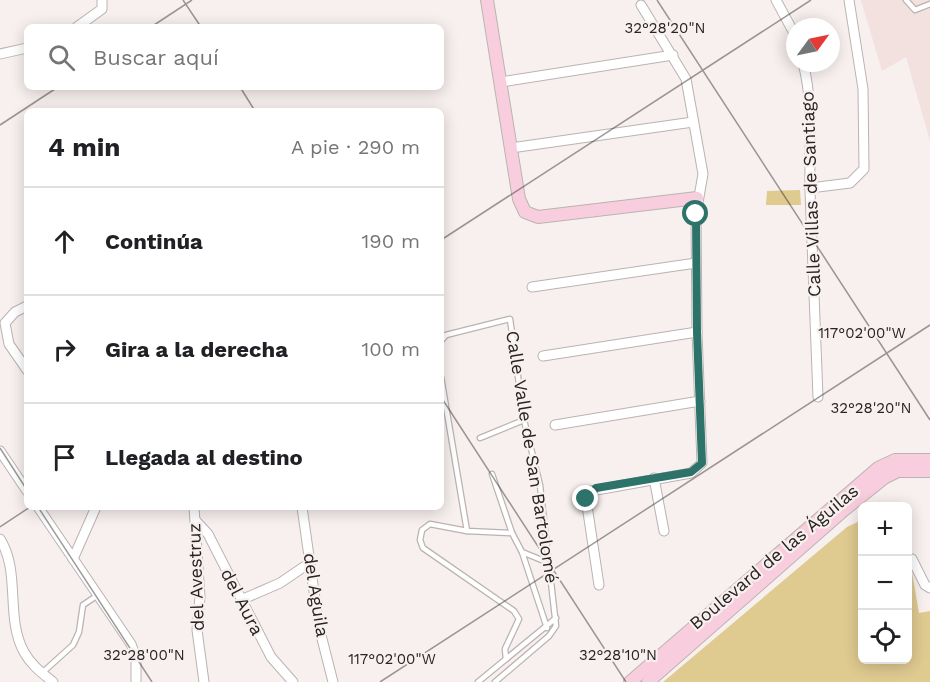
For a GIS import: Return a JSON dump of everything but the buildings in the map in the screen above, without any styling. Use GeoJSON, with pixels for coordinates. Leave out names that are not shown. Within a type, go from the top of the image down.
{"type":"FeatureCollection","features":[{"type":"Feature","properties":{"kind":"main road"},"geometry":{"type":"LineString","coordinates":[[486,1],[519,199],[525,212],[538,217],[697,198]]}},
{"type":"Feature","properties":{"kind":"main road","name":"Boulevard de las Águilas"},"geometry":{"type":"LineString","coordinates":[[630,682],[878,468],[895,460],[930,460]]}},
{"type":"Feature","properties":{"kind":"main road","name":"Boulevard de las Águilas"},"geometry":{"type":"LineString","coordinates":[[648,682],[844,510],[884,478],[898,471],[930,471]]}},
{"type":"Feature","properties":{"kind":"street"},"geometry":{"type":"LineString","coordinates":[[81,24],[102,9],[102,0]]}},
{"type":"Feature","properties":{"kind":"street"},"geometry":{"type":"LineString","coordinates":[[776,0],[786,18]]}},
{"type":"Feature","properties":{"kind":"street"},"geometry":{"type":"LineString","coordinates":[[810,188],[850,183],[864,170],[863,89],[849,0]]}},
{"type":"Feature","properties":{"kind":"street"},"geometry":{"type":"LineString","coordinates":[[599,585],[586,499],[596,488],[691,472],[699,469],[702,463],[696,263],[697,198],[703,174],[686,79],[641,5]]}},
{"type":"Feature","properties":{"kind":"street"},"geometry":{"type":"LineString","coordinates":[[0,54],[24,49]]}},
{"type":"Feature","properties":{"kind":"street"},"geometry":{"type":"LineString","coordinates":[[501,82],[673,56]]}},
{"type":"Feature","properties":{"kind":"street","name":"Calle Villas de Santiago"},"geometry":{"type":"LineString","coordinates":[[804,72],[812,136],[810,188],[818,397]]}},
{"type":"Feature","properties":{"kind":"street"},"geometry":{"type":"LineString","coordinates":[[511,148],[693,122]]}},
{"type":"Feature","properties":{"kind":"street"},"geometry":{"type":"LineString","coordinates":[[532,287],[696,263]]}},
{"type":"Feature","properties":{"kind":"street"},"geometry":{"type":"LineString","coordinates":[[24,308],[15,312],[5,323],[9,344],[24,366]]}},
{"type":"Feature","properties":{"kind":"street"},"geometry":{"type":"LineString","coordinates":[[543,356],[697,332]]}},
{"type":"Feature","properties":{"kind":"street"},"geometry":{"type":"LineString","coordinates":[[555,425],[700,401]]}},
{"type":"Feature","properties":{"kind":"street"},"geometry":{"type":"LineString","coordinates":[[0,451],[24,487]]}},
{"type":"Feature","properties":{"kind":"street"},"geometry":{"type":"LineString","coordinates":[[930,471],[930,476]]}},
{"type":"Feature","properties":{"kind":"street"},"geometry":{"type":"LineString","coordinates":[[654,478],[664,531]]}},
{"type":"Feature","properties":{"kind":"street"},"geometry":{"type":"LineString","coordinates":[[40,510],[131,644],[136,658],[136,682]]}},
{"type":"Feature","properties":{"kind":"street"},"geometry":{"type":"LineString","coordinates":[[73,560],[95,510]]}},
{"type":"Feature","properties":{"kind":"street","name":"del Avestruz"},"geometry":{"type":"LineString","coordinates":[[194,510],[200,597],[197,630],[204,682]]}},
{"type":"Feature","properties":{"kind":"street","name":"del Aguila"},"geometry":{"type":"LineString","coordinates":[[302,510],[320,627],[333,682]]}},
{"type":"Feature","properties":{"kind":"street","name":"del Aura"},"geometry":{"type":"LineString","coordinates":[[196,520],[208,534],[271,657],[293,682]]}},
{"type":"Feature","properties":{"kind":"street"},"geometry":{"type":"LineString","coordinates":[[0,539],[7,556],[23,650],[42,674],[53,682]]}},
{"type":"Feature","properties":{"kind":"street"},"geometry":{"type":"LineString","coordinates":[[912,559],[925,585],[930,588]]}},
{"type":"Feature","properties":{"kind":"street"},"geometry":{"type":"LineString","coordinates":[[240,600],[280,583],[311,562]]}},
{"type":"Feature","properties":{"kind":"lane"},"geometry":{"type":"LineString","coordinates":[[906,0],[915,10],[930,4]]}},
{"type":"Feature","properties":{"kind":"lane","name":"Calle Valle de San Bartolomé"},"geometry":{"type":"LineString","coordinates":[[444,337],[446,335],[510,320],[525,420],[540,485],[556,618],[554,630],[549,636]]}},
{"type":"Feature","properties":{"kind":"lane"},"geometry":{"type":"LineString","coordinates":[[444,395],[467,531]]}},
{"type":"Feature","properties":{"kind":"lane"},"geometry":{"type":"LineString","coordinates":[[480,438],[525,420]]}},
{"type":"Feature","properties":{"kind":"lane"},"geometry":{"type":"LineString","coordinates":[[492,474],[512,533],[522,552],[549,636],[495,682]]}},
{"type":"Feature","properties":{"kind":"lane"},"geometry":{"type":"LineString","coordinates":[[506,659],[505,649],[519,619],[514,611],[423,548],[420,540],[422,530],[430,524],[467,531],[512,533]]}},
{"type":"Feature","properties":{"kind":"lane"},"geometry":{"type":"LineString","coordinates":[[522,552],[549,563]]}},
{"type":"Feature","properties":{"kind":"lane"},"geometry":{"type":"LineString","coordinates":[[42,674],[73,645],[79,632],[82,605],[98,595]]}},
{"type":"Feature","properties":{"kind":"lane"},"geometry":{"type":"LineString","coordinates":[[478,682],[556,618]]}},
{"type":"Feature","properties":{"kind":"shaded area"},"geometry":{"type":"Polygon","coordinates":[[[861,0],[930,0],[930,141],[906,57],[882,71],[861,0]]]}},
{"type":"Feature","properties":{"kind":"shaded area"},"geometry":{"type":"Polygon","coordinates":[[[800,190],[801,205],[766,205],[767,191],[800,190]]]}},
{"type":"Feature","properties":{"kind":"shaded area"},"geometry":{"type":"Polygon","coordinates":[[[858,522],[858,664],[912,664],[912,572],[919,613],[930,611],[930,682],[663,682],[847,527],[858,522]]]}},
{"type":"Feature","properties":{"kind":"route"},"geometry":{"type":"LineString","coordinates":[[586,499],[596,488],[691,472],[699,469],[702,463],[697,332],[696,214]]}}]}
